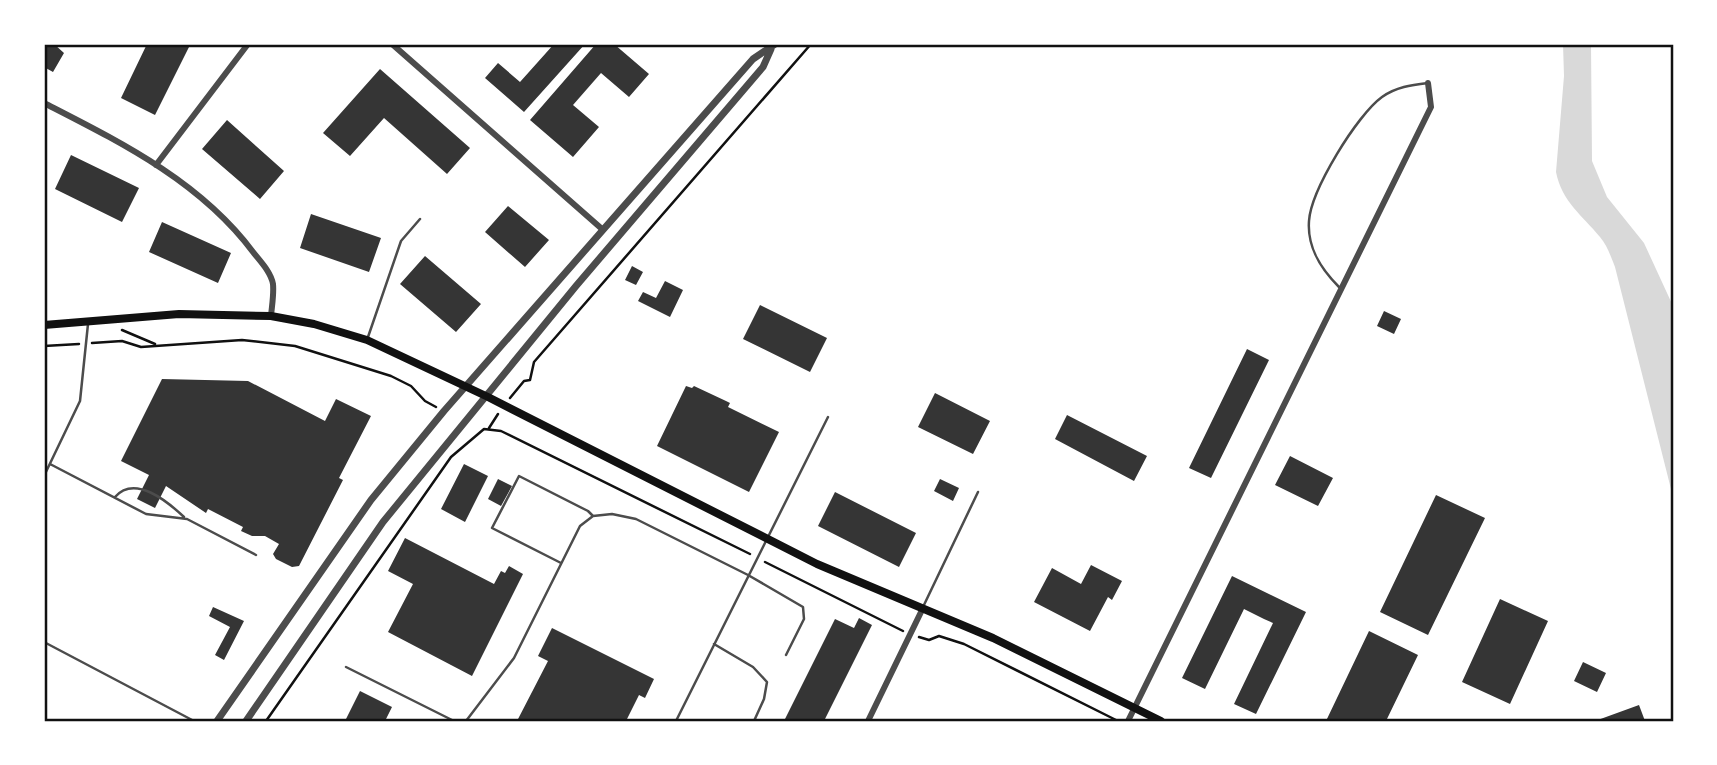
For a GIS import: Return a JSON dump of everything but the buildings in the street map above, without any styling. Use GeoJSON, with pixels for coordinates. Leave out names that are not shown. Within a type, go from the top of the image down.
{"type":"FeatureCollection","features":[{"type":"Feature","properties":{"kind":"main road"},"geometry":{"type":"LineString","coordinates":[[44,325],[179,314],[271,316],[367,340],[467,386],[766,539],[862,585],[993,638],[1161,721]]}},
{"type":"Feature","properties":{"kind":"street"},"geometry":{"type":"LineString","coordinates":[[156,165],[248,44]]}},
{"type":"Feature","properties":{"kind":"street"},"geometry":{"type":"LineString","coordinates":[[392,44],[603,229]]}},
{"type":"Feature","properties":{"kind":"street"},"geometry":{"type":"LineString","coordinates":[[218,721],[371,500],[753,59],[773,45]]}},
{"type":"Feature","properties":{"kind":"street"},"geometry":{"type":"LineString","coordinates":[[246,721],[383,522],[488,397],[576,286],[763,67],[773,45]]}},
{"type":"Feature","properties":{"kind":"street"},"geometry":{"type":"LineString","coordinates":[[1128,721],[1339,287],[1431,107],[1428,83]]}},
{"type":"Feature","properties":{"kind":"street"},"geometry":{"type":"LineString","coordinates":[[44,103],[130,146],[220,215],[261,262],[273,283],[271,316]]}},
{"type":"Feature","properties":{"kind":"street"},"geometry":{"type":"LineString","coordinates":[[868,721],[922,610]]}},
{"type":"Feature","properties":{"kind":"lane"},"geometry":{"type":"LineString","coordinates":[[1339,287],[1322,270],[1314,254],[1308,223],[1314,194],[1333,158],[1380,98],[1400,87],[1428,83]]}},
{"type":"Feature","properties":{"kind":"lane"},"geometry":{"type":"LineString","coordinates":[[367,340],[401,241],[420,219]]}},
{"type":"Feature","properties":{"kind":"lane"},"geometry":{"type":"LineString","coordinates":[[44,476],[80,401],[88,323]]}},
{"type":"Feature","properties":{"kind":"lane"},"geometry":{"type":"LineString","coordinates":[[676,721],[828,416]]}},
{"type":"Feature","properties":{"kind":"lane"},"geometry":{"type":"LineString","coordinates":[[50,464],[151,515],[187,519]]}},
{"type":"Feature","properties":{"kind":"lane"},"geometry":{"type":"LineString","coordinates":[[562,563],[492,528],[519,476],[593,516]]}},
{"type":"Feature","properties":{"kind":"lane"},"geometry":{"type":"LineString","coordinates":[[115,498],[130,488],[139,489],[168,502],[187,519],[256,555]]}},
{"type":"Feature","properties":{"kind":"lane"},"geometry":{"type":"LineString","coordinates":[[922,610],[978,492]]}},
{"type":"Feature","properties":{"kind":"lane"},"geometry":{"type":"LineString","coordinates":[[466,721],[514,658],[580,526],[593,516],[612,514],[636,519],[748,575],[794,602],[805,612],[786,655]]}},
{"type":"Feature","properties":{"kind":"lane"},"geometry":{"type":"LineString","coordinates":[[44,642],[194,721]]}},
{"type":"Feature","properties":{"kind":"lane"},"geometry":{"type":"LineString","coordinates":[[714,644],[752,667],[767,682],[764,699],[754,721]]}},
{"type":"Feature","properties":{"kind":"lane"},"geometry":{"type":"LineString","coordinates":[[346,667],[454,721]]}},
{"type":"Feature","properties":{"kind":"path"},"geometry":{"type":"LineString","coordinates":[[524,381],[530,380],[534,362],[811,44]]}},
{"type":"Feature","properties":{"kind":"path"},"geometry":{"type":"LineString","coordinates":[[116,328],[158,345]]}},
{"type":"Feature","properties":{"kind":"path"},"geometry":{"type":"LineString","coordinates":[[102,342],[158,345],[242,340],[295,346],[391,376],[411,386],[428,403]]}},
{"type":"Feature","properties":{"kind":"path"},"geometry":{"type":"LineString","coordinates":[[44,346],[66,345]]}},
{"type":"Feature","properties":{"kind":"path"},"geometry":{"type":"LineString","coordinates":[[489,428],[491,422]]}},
{"type":"Feature","properties":{"kind":"path"},"geometry":{"type":"LineString","coordinates":[[266,721],[451,457],[477,429],[489,428],[750,555]]}},
{"type":"Feature","properties":{"kind":"path"},"geometry":{"type":"LineString","coordinates":[[767,563],[901,629]]}},
{"type":"Feature","properties":{"kind":"path"},"geometry":{"type":"LineString","coordinates":[[922,638],[939,636],[964,644],[1118,721]]}},
{"type":"Feature","properties":{"kind":"shaded area"},"geometry":{"type":"Polygon","coordinates":[[[1563,44],[1591,44],[1592,161],[1607,197],[1644,243],[1673,306],[1673,497],[1615,267],[1602,240],[1563,192],[1556,172],[1564,76],[1563,44]]]}}]}
